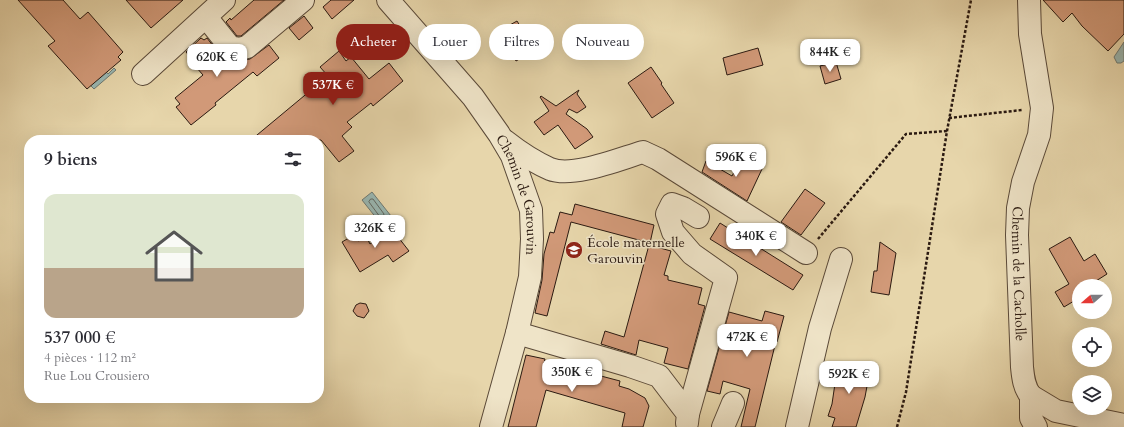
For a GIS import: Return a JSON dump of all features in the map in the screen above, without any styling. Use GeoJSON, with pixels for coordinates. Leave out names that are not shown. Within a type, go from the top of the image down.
{"type":"FeatureCollection","features":[{"type":"Feature","properties":{"kind":"street"},"geometry":{"type":"LineString","coordinates":[[143,74],[224,0]]}},
{"type":"Feature","properties":{"kind":"street"},"geometry":{"type":"LineString","coordinates":[[206,17],[230,47],[239,49],[247,47],[303,0]]}},
{"type":"Feature","properties":{"kind":"street","name":"Chemin de Garouvin"},"geometry":{"type":"LineString","coordinates":[[388,0],[473,96],[503,139],[512,156],[531,210],[532,239],[530,277],[518,333],[491,427]]}},
{"type":"Feature","properties":{"kind":"street","name":"Chemin de la Cacholle"},"geometry":{"type":"LineString","coordinates":[[1029,0],[1030,34],[1042,108],[1039,136],[1023,182],[1018,208],[1018,236],[1022,367],[1024,383],[1031,396],[1031,418],[1036,427]]}},
{"type":"Feature","properties":{"kind":"street"},"geometry":{"type":"LineString","coordinates":[[503,139],[527,157],[551,170],[568,172],[593,167],[643,152],[658,159],[806,253]]}},
{"type":"Feature","properties":{"kind":"street"},"geometry":{"type":"LineString","coordinates":[[687,420],[726,278],[692,254],[673,232],[667,214],[672,204],[683,208],[698,217]]}},
{"type":"Feature","properties":{"kind":"street"},"geometry":{"type":"LineString","coordinates":[[797,427],[820,328],[841,259]]}},
{"type":"Feature","properties":{"kind":"street"},"geometry":{"type":"LineString","coordinates":[[518,333],[659,376],[687,420]]}},
{"type":"Feature","properties":{"kind":"street"},"geometry":{"type":"LineString","coordinates":[[1031,396],[1056,411],[1124,425]]}},
{"type":"Feature","properties":{"kind":"street"},"geometry":{"type":"LineString","coordinates":[[723,427],[733,403]]}},
{"type":"Feature","properties":{"kind":"path"},"geometry":{"type":"LineString","coordinates":[[897,427],[906,392],[947,130],[971,0]]}},
{"type":"Feature","properties":{"kind":"path"},"geometry":{"type":"LineString","coordinates":[[949,118],[1042,108]]}},
{"type":"Feature","properties":{"kind":"path"},"geometry":{"type":"LineString","coordinates":[[806,253],[906,134],[947,130]]}},
{"type":"Feature","properties":{"kind":"water"},"geometry":{"type":"Polygon","coordinates":[[[1124,42],[1124,61],[1117,63],[1114,57],[1124,42]]]}},
{"type":"Feature","properties":{"kind":"water"},"geometry":{"type":"Polygon","coordinates":[[[103,68],[108,74],[114,68],[116,70],[94,89],[87,82],[103,68]]]}},
{"type":"Feature","properties":{"kind":"water"},"geometry":{"type":"Polygon","coordinates":[[[372,192],[391,216],[381,224],[362,200],[372,192]]]}},
{"type":"Feature","properties":{"kind":"building"},"geometry":{"type":"Polygon","coordinates":[[[18,0],[63,0],[80,19],[88,12],[123,52],[118,57],[121,60],[87,89],[48,46],[55,41],[18,0]]]}},
{"type":"Feature","properties":{"kind":"building"},"geometry":{"type":"Polygon","coordinates":[[[126,0],[183,0],[151,28],[126,0]]]}},
{"type":"Feature","properties":{"kind":"building"},"geometry":{"type":"Polygon","coordinates":[[[254,0],[284,0],[241,36],[237,36],[226,22],[230,18],[231,20],[254,0]]]}},
{"type":"Feature","properties":{"kind":"building"},"geometry":{"type":"Polygon","coordinates":[[[331,0],[354,0],[332,19],[323,7],[331,0]]]}},
{"type":"Feature","properties":{"kind":"building"},"geometry":{"type":"Polygon","coordinates":[[[1043,0],[1124,0],[1124,34],[1108,51],[1082,26],[1072,13],[1063,22],[1043,0]]]}},
{"type":"Feature","properties":{"kind":"building"},"geometry":{"type":"Polygon","coordinates":[[[304,16],[313,28],[299,40],[289,28],[304,16]]]}},
{"type":"Feature","properties":{"kind":"building"},"geometry":{"type":"Polygon","coordinates":[[[517,21],[519,24],[512,24],[517,21]]]}},
{"type":"Feature","properties":{"kind":"building"},"geometry":{"type":"Polygon","coordinates":[[[201,38],[204,40],[207,38],[220,55],[227,59],[237,61],[250,59],[269,45],[279,58],[257,76],[253,72],[191,125],[176,107],[180,104],[175,98],[203,75],[196,67],[198,66],[186,52],[201,38]]]}},
{"type":"Feature","properties":{"kind":"building"},"geometry":{"type":"Polygon","coordinates":[[[758,48],[763,65],[727,75],[723,58],[758,48]]]}},
{"type":"Feature","properties":{"kind":"building"},"geometry":{"type":"Polygon","coordinates":[[[336,54],[336,60],[353,60],[369,79],[389,63],[403,81],[373,106],[371,103],[347,122],[352,127],[342,136],[354,151],[339,162],[324,144],[324,135],[257,135],[328,76],[320,67],[336,54]]]}},
{"type":"Feature","properties":{"kind":"building"},"geometry":{"type":"Polygon","coordinates":[[[836,62],[841,79],[825,84],[820,66],[836,62]]]}},
{"type":"Feature","properties":{"kind":"building"},"geometry":{"type":"Polygon","coordinates":[[[651,67],[674,103],[652,118],[628,83],[651,67]]]}},
{"type":"Feature","properties":{"kind":"building"},"geometry":{"type":"Polygon","coordinates":[[[579,90],[577,94],[586,107],[577,113],[569,109],[566,114],[587,129],[593,137],[575,149],[558,125],[544,135],[534,122],[549,111],[540,97],[541,96],[556,106],[579,90]]]}},
{"type":"Feature","properties":{"kind":"building"},"geometry":{"type":"Polygon","coordinates":[[[741,159],[762,169],[747,201],[702,172],[706,161],[732,176],[741,159]]]}},
{"type":"Feature","properties":{"kind":"building"},"geometry":{"type":"Polygon","coordinates":[[[805,189],[825,203],[801,235],[781,222],[805,189]]]}},
{"type":"Feature","properties":{"kind":"building"},"geometry":{"type":"Polygon","coordinates":[[[575,204],[654,225],[650,243],[571,222],[547,316],[535,313],[542,280],[544,254],[550,232],[554,233],[560,212],[572,215],[575,204]]]}},
{"type":"Feature","properties":{"kind":"building"},"geometry":{"type":"Polygon","coordinates":[[[720,223],[803,275],[793,290],[710,239],[720,223]]]}},
{"type":"Feature","properties":{"kind":"building"},"geometry":{"type":"Polygon","coordinates":[[[391,228],[409,251],[393,262],[388,255],[360,272],[342,242],[354,235],[358,241],[366,236],[370,244],[391,228]]]}},
{"type":"Feature","properties":{"kind":"building"},"geometry":{"type":"Polygon","coordinates":[[[1070,237],[1084,261],[1095,254],[1107,274],[1099,279],[1072,279],[1072,302],[1064,307],[1055,292],[1069,284],[1049,249],[1070,237]]]}},
{"type":"Feature","properties":{"kind":"building"},"geometry":{"type":"Polygon","coordinates":[[[880,242],[896,253],[889,295],[871,292],[874,271],[877,271],[880,242]]]}},
{"type":"Feature","properties":{"kind":"building"},"geometry":{"type":"Polygon","coordinates":[[[649,245],[671,251],[664,275],[668,276],[668,280],[702,288],[698,304],[705,306],[688,369],[664,363],[668,348],[639,340],[636,355],[601,344],[605,331],[624,337],[649,245]]]}},
{"type":"Feature","properties":{"kind":"building"},"geometry":{"type":"Polygon","coordinates":[[[360,303],[366,304],[369,311],[364,318],[357,316],[353,311],[356,305],[360,303]]]}},
{"type":"Feature","properties":{"kind":"building"},"geometry":{"type":"Polygon","coordinates":[[[765,311],[784,316],[777,342],[776,341],[755,427],[741,427],[750,389],[723,381],[720,394],[707,391],[729,312],[762,321],[765,311]]]}},
{"type":"Feature","properties":{"kind":"building"},"geometry":{"type":"Polygon","coordinates":[[[526,355],[545,359],[544,363],[601,378],[601,376],[620,381],[619,386],[629,389],[645,398],[649,406],[643,427],[622,427],[625,413],[546,390],[536,427],[508,427],[526,355]]]}},
{"type":"Feature","properties":{"kind":"building"},"geometry":{"type":"Polygon","coordinates":[[[838,363],[870,370],[865,397],[856,427],[832,427],[835,418],[828,416],[832,404],[838,363]]]}},
{"type":"Feature","properties":{"kind":"place","name":"École maternelle Garouvin"},"geometry":{"type":"Point","coordinates":[574,250]}}]}
